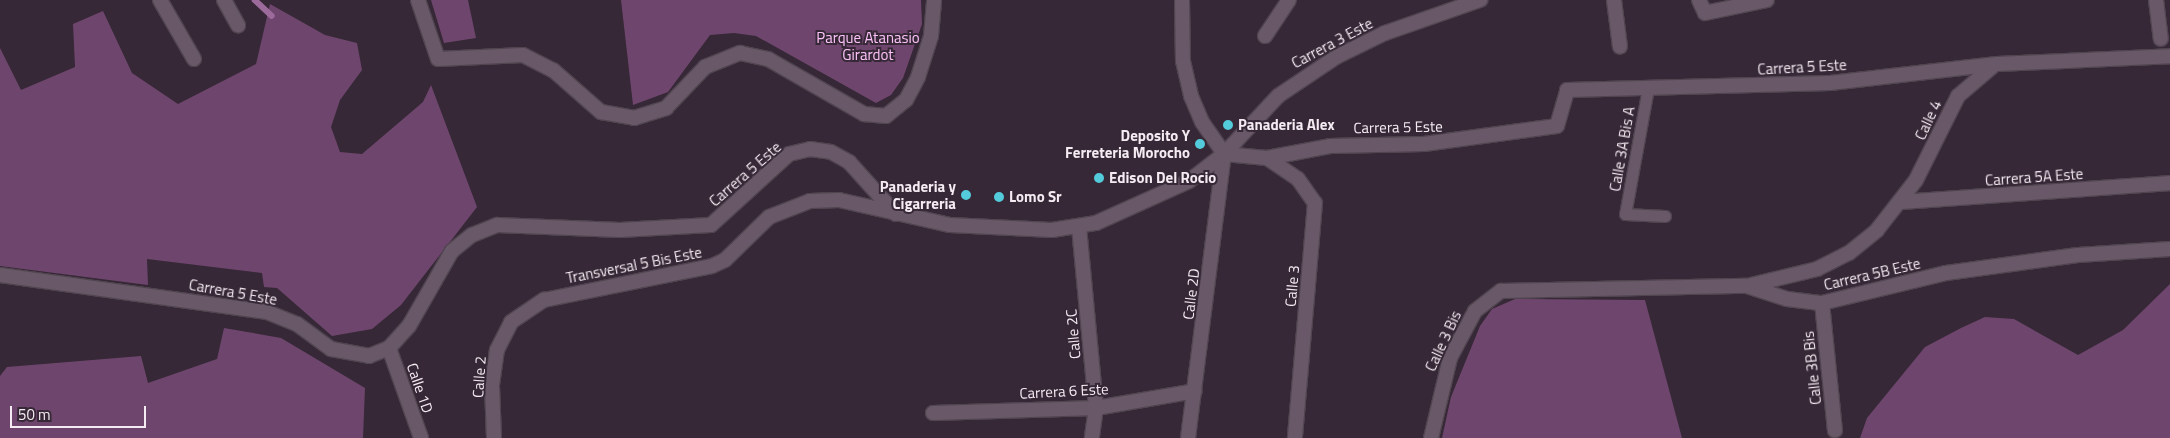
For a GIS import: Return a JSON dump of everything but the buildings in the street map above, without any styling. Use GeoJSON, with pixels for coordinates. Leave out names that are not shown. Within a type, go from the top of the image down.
{"type":"FeatureCollection","features":[{"type":"Feature","properties":{"kind":"street"},"geometry":{"type":"LineString","coordinates":[[160,0],[194,59]]}},
{"type":"Feature","properties":{"kind":"street"},"geometry":{"type":"LineString","coordinates":[[224,0],[238,25]]}},
{"type":"Feature","properties":{"kind":"street"},"geometry":{"type":"LineString","coordinates":[[418,0],[438,59],[523,55],[544,63],[600,112],[634,118],[656,113],[676,101],[713,61],[750,53],[768,58],[864,114],[886,116],[906,100],[918,77],[930,36],[934,0]]}},
{"type":"Feature","properties":{"kind":"street"},"geometry":{"type":"LineString","coordinates":[[896,214],[950,225],[1079,227],[1170,193],[1224,154],[1202,122],[1191,96],[1184,61],[1182,0]]}},
{"type":"Feature","properties":{"kind":"street"},"geometry":{"type":"LineString","coordinates":[[1265,36],[1289,0]]}},
{"type":"Feature","properties":{"kind":"street","name":"Carrera 3 Este"},"geometry":{"type":"LineString","coordinates":[[1224,154],[1278,96],[1312,70],[1385,34],[1480,0]]}},
{"type":"Feature","properties":{"kind":"street"},"geometry":{"type":"LineString","coordinates":[[1614,0],[1620,47]]}},
{"type":"Feature","properties":{"kind":"street"},"geometry":{"type":"LineString","coordinates":[[1702,6],[1767,0]]}},
{"type":"Feature","properties":{"kind":"street"},"geometry":{"type":"LineString","coordinates":[[2156,0],[2161,38]]}},
{"type":"Feature","properties":{"kind":"street","name":"Carrera 5 Este"},"geometry":{"type":"LineString","coordinates":[[1224,154],[1267,158],[1330,146],[1424,144],[1557,126],[1567,90],[1830,83],[1998,64],[2170,56]]}},
{"type":"Feature","properties":{"kind":"street","name":"Calle 4"},"geometry":{"type":"LineString","coordinates":[[1747,286],[1833,261],[1864,242],[1901,202],[1958,96],[1975,77],[1998,64]]}},
{"type":"Feature","properties":{"kind":"street","name":"Carrera 5 Este"},"geometry":{"type":"LineString","coordinates":[[0,275],[267,312],[297,324],[331,349],[349,355],[369,356],[389,348],[409,326],[452,252],[472,235],[497,225],[620,230],[711,224],[789,154],[810,148],[831,152],[849,162],[896,214]]}},
{"type":"Feature","properties":{"kind":"street","name":"Calle 2D"},"geometry":{"type":"LineString","coordinates":[[1188,438],[1224,154]]}},
{"type":"Feature","properties":{"kind":"street","name":"Calle 3"},"geometry":{"type":"LineString","coordinates":[[1267,158],[1298,179],[1315,203],[1295,438]]}},
{"type":"Feature","properties":{"kind":"street","name":"Carrera 5A Este"},"geometry":{"type":"LineString","coordinates":[[1901,202],[2170,183]]}},
{"type":"Feature","properties":{"kind":"street","name":"Transversal 5 Bis Este"},"geometry":{"type":"LineString","coordinates":[[511,322],[544,300],[712,266],[725,260],[769,217],[795,204],[839,200],[896,214]]}},
{"type":"Feature","properties":{"kind":"street","name":"Calle 2C"},"geometry":{"type":"LineString","coordinates":[[1079,227],[1096,408],[1092,438]]}},
{"type":"Feature","properties":{"kind":"street","name":"Carrera 5B Este"},"geometry":{"type":"LineString","coordinates":[[1493,295],[1517,289],[1747,286],[1787,299],[1822,303],[1946,273],[2078,255],[2170,249]]}},
{"type":"Feature","properties":{"kind":"street","name":"Calle 3 Bis"},"geometry":{"type":"LineString","coordinates":[[1430,438],[1450,358],[1475,311],[1493,295]]}},
{"type":"Feature","properties":{"kind":"street","name":"Calle 3B Bis"},"geometry":{"type":"LineString","coordinates":[[1822,303],[1835,430]]}},
{"type":"Feature","properties":{"kind":"street","name":"Calle 2"},"geometry":{"type":"LineString","coordinates":[[494,438],[493,366],[511,322]]}},
{"type":"Feature","properties":{"kind":"street","name":"Calle 1D"},"geometry":{"type":"LineString","coordinates":[[389,348],[421,438]]}},
{"type":"Feature","properties":{"kind":"street","name":"Carrera 6 Este"},"geometry":{"type":"LineString","coordinates":[[933,413],[1096,408],[1195,391]]}},
{"type":"Feature","properties":{"kind":"lane","name":"Calle 3A Bis A"},"geometry":{"type":"LineString","coordinates":[[1648,88],[1625,214],[1665,216]]}},
{"type":"Feature","properties":{"kind":"green space"},"geometry":{"type":"Polygon","coordinates":[[[431,0],[468,0],[476,38],[444,43],[431,0]]]}},
{"type":"Feature","properties":{"kind":"green space","name":"Parque Atanasio Girardot"},"geometry":{"type":"Polygon","coordinates":[[[621,0],[921,0],[922,24],[903,78],[891,95],[876,103],[756,36],[734,33],[710,35],[668,92],[633,105],[621,0]]]}},
{"type":"Feature","properties":{"kind":"green space"},"geometry":{"type":"Polygon","coordinates":[[[270,4],[325,35],[357,43],[362,70],[340,100],[331,127],[340,152],[362,154],[423,102],[431,85],[477,207],[401,305],[372,329],[332,336],[277,288],[264,287],[262,273],[147,259],[148,285],[0,266],[0,48],[21,90],[75,67],[73,24],[103,11],[132,73],[178,104],[256,64],[270,4]]]}},
{"type":"Feature","properties":{"kind":"green space"},"geometry":{"type":"Polygon","coordinates":[[[2170,284],[2170,438],[1860,438],[1867,418],[1925,347],[1961,328],[1985,317],[2014,319],[2078,355],[2123,330],[2170,284]]]}},
{"type":"Feature","properties":{"kind":"green space"},"geometry":{"type":"Polygon","coordinates":[[[1515,299],[1645,300],[1682,438],[1442,438],[1451,397],[1480,326],[1492,309],[1515,299]]]}},
{"type":"Feature","properties":{"kind":"green space"},"geometry":{"type":"Polygon","coordinates":[[[224,328],[281,338],[365,388],[363,438],[0,438],[0,376],[7,367],[141,356],[148,383],[217,359],[224,328]]]}},
{"type":"Feature","properties":{"kind":"waterway"},"geometry":{"type":"LineString","coordinates":[[255,0],[272,16]]}},
{"type":"Feature","properties":{"kind":"place","name":"Panaderia Alex"},"geometry":{"type":"Point","coordinates":[1228,125]}},
{"type":"Feature","properties":{"kind":"place","name":"Deposito Y Ferreteria Morocho"},"geometry":{"type":"Point","coordinates":[1200,144]}},
{"type":"Feature","properties":{"kind":"place","name":"Edison Del Rocio"},"geometry":{"type":"Point","coordinates":[1099,178]}},
{"type":"Feature","properties":{"kind":"place","name":"Panaderia y Cigarreria"},"geometry":{"type":"Point","coordinates":[966,195]}},
{"type":"Feature","properties":{"kind":"place","name":"Lomo Sr"},"geometry":{"type":"Point","coordinates":[999,197]}}]}
